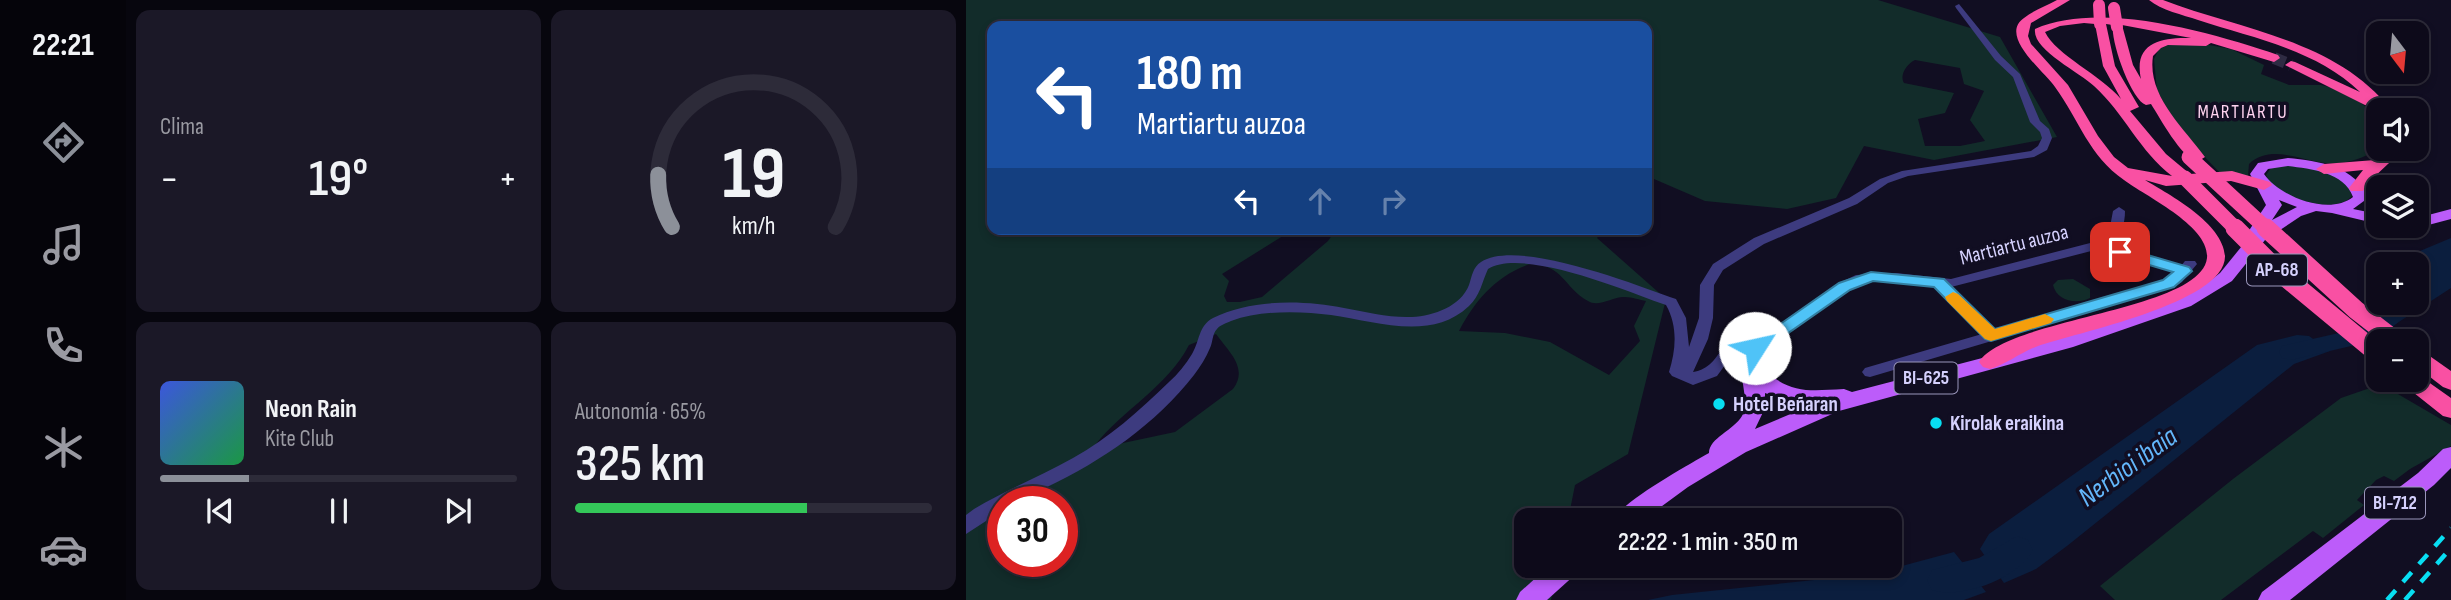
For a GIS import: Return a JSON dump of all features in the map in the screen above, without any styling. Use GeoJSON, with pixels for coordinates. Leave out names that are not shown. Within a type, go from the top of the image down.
{"type":"FeatureCollection","features":[{"type":"Feature","properties":{"kind":"highway"},"geometry":{"type":"LineString","coordinates":[[1990,362],[2027,342],[2165,300],[2198,284],[2215,267],[2215,250],[2204,230],[2180,210],[2120,171],[2107,158],[2087,134],[2061,85],[2022,39],[2022,26],[2026,20],[2065,0]]}},
{"type":"Feature","properties":{"kind":"highway"},"geometry":{"type":"LineString","coordinates":[[2154,0],[2332,64],[2362,84],[2373,98]]}},
{"type":"Feature","properties":{"kind":"highway"},"geometry":{"type":"LineString","coordinates":[[2099,3],[2100,24],[2109,66],[2164,158]]}},
{"type":"Feature","properties":{"kind":"highway","name":"AP-68"},"geometry":{"type":"LineString","coordinates":[[2114,4],[2127,65],[2149,106],[2227,195],[2381,329]]}},
{"type":"Feature","properties":{"kind":"highway"},"geometry":{"type":"LineString","coordinates":[[2164,158],[2101,85],[2044,42],[2039,31],[2045,24],[2068,17],[2126,19],[2206,34],[2271,57],[2229,46],[2186,41],[2158,45],[2149,52],[2146,64],[2151,92],[2193,157]]}},
{"type":"Feature","properties":{"kind":"highway"},"geometry":{"type":"LineString","coordinates":[[2291,65],[2366,100]]}},
{"type":"Feature","properties":{"kind":"highway"},"geometry":{"type":"LineString","coordinates":[[2107,158],[2153,179],[2182,181],[2220,175],[2242,177],[2265,186]]}},
{"type":"Feature","properties":{"kind":"highway","name":"AP-68"},"geometry":{"type":"LineString","coordinates":[[2164,158],[2278,271],[2366,344]]}},
{"type":"Feature","properties":{"kind":"highway"},"geometry":{"type":"LineString","coordinates":[[2359,190],[2367,175],[2384,161]]}},
{"type":"Feature","properties":{"kind":"highway"},"geometry":{"type":"LineString","coordinates":[[2324,169],[2381,164]]}},
{"type":"Feature","properties":{"kind":"highway"},"geometry":{"type":"LineString","coordinates":[[2429,366],[2451,382]]}},
{"type":"Feature","properties":{"kind":"highway"},"geometry":{"type":"LineString","coordinates":[[2428,392],[2451,410]]}},
{"type":"Feature","properties":{"kind":"main road","name":"BI-625"},"geometry":{"type":"LineString","coordinates":[[2246,251],[2253,234],[2274,205],[2257,174],[2269,163],[2300,163],[2324,169],[2344,177],[2366,196]]}},
{"type":"Feature","properties":{"kind":"main road","name":"BI-625"},"geometry":{"type":"LineString","coordinates":[[2265,186],[2287,199],[2366,217]]}},
{"type":"Feature","properties":{"kind":"main road","name":"BI-625"},"geometry":{"type":"LineString","coordinates":[[1642,508],[1689,476],[1779,428],[1862,396],[2100,330],[2186,301],[2215,286],[2246,251],[2288,215],[2318,207],[2353,206],[2361,198],[2359,190]]}},
{"type":"Feature","properties":{"kind":"main road"},"geometry":{"type":"LineString","coordinates":[[1752,370],[1768,387],[1791,397],[1862,396]]}},
{"type":"Feature","properties":{"kind":"main road"},"geometry":{"type":"LineString","coordinates":[[1689,476],[1751,420],[1757,406],[1752,370]]}},
{"type":"Feature","properties":{"kind":"main road","name":"BI-712"},"geometry":{"type":"LineString","coordinates":[[2271,600],[2426,479],[2451,454]]}},
{"type":"Feature","properties":{"kind":"main road"},"geometry":{"type":"LineString","coordinates":[[1529,600],[1553,578]]}},
{"type":"Feature","properties":{"kind":"street"},"geometry":{"type":"LineString","coordinates":[[1684,374],[1701,339],[1706,318],[1707,285],[1718,267],[1759,241],[1858,198],[1884,181],[1906,173],[2015,159],[2034,154],[2043,148],[2047,138],[2045,131],[2035,122],[2017,76],[1998,58],[1959,6]]}},
{"type":"Feature","properties":{"kind":"street","name":"Martiartu auzoa"},"geometry":{"type":"LineString","coordinates":[[1752,370],[1749,362],[1755,348],[1844,286],[1861,278],[1896,277],[1951,283],[2099,245],[2109,241],[2115,233],[2119,211]]}},
{"type":"Feature","properties":{"kind":"street","name":"Martiartu auzoa"},"geometry":{"type":"LineString","coordinates":[[1870,372],[2169,284],[2187,267],[2099,245]]}},
{"type":"Feature","properties":{"kind":"street"},"geometry":{"type":"LineString","coordinates":[[966,526],[997,505],[1096,453],[1121,434],[1174,387],[1195,362],[1213,324],[1230,317],[1282,309],[1330,310],[1381,321],[1427,320],[1449,313],[1467,300],[1482,265],[1490,260],[1517,260],[1583,271],[1671,302],[1680,314],[1682,356],[1677,372],[1698,379],[1712,372],[1742,332],[1759,327],[1776,333]]}},
{"type":"Feature","properties":{"kind":"street","name":"Martiartu auzoa"},"geometry":{"type":"LineString","coordinates":[[1939,283],[1991,335]]}},
{"type":"Feature","properties":{"kind":"green space"},"geometry":{"type":"Polygon","coordinates":[[[966,0],[1878,0],[2000,37],[2057,137],[1934,160],[1864,146],[1836,198],[1787,209],[1705,201],[1654,179],[1652,181],[1652,21],[987,21],[987,235],[1284,235],[1222,274],[1229,281],[1224,296],[1227,302],[1240,302],[1262,297],[1332,235],[1600,235],[1597,238],[1666,299],[1628,454],[1575,485],[1570,508],[1514,508],[1514,578],[1555,578],[1551,600],[966,600],[966,0]],[[1915,60],[1903,73],[1904,83],[1954,93],[1945,113],[1918,119],[1925,146],[1960,146],[1985,141],[1970,120],[1984,91],[1964,84],[1960,68],[1915,60]],[[1530,264],[1497,282],[1472,309],[1459,331],[1505,333],[1550,342],[1609,375],[1640,341],[1634,326],[1646,301],[1625,297],[1592,303],[1580,296],[1557,272],[1541,265],[1530,264]],[[1216,334],[1189,345],[1180,360],[1157,386],[1095,445],[1109,446],[1175,432],[1233,389],[1239,374],[1231,353],[1216,334]]]}},
{"type":"Feature","properties":{"kind":"green space"},"geometry":{"type":"Polygon","coordinates":[[[2198,43],[2231,49],[2264,65],[2261,74],[2289,85],[2321,85],[2337,89],[2355,98],[2366,107],[2366,155],[2339,163],[2286,155],[2266,155],[2249,164],[2248,176],[2219,172],[2181,132],[2157,91],[2154,59],[2159,49],[2170,44],[2198,43]]]}},
{"type":"Feature","properties":{"kind":"green space"},"geometry":{"type":"Polygon","coordinates":[[[2285,165],[2314,169],[2334,176],[2348,187],[2352,196],[2344,202],[2333,204],[2306,202],[2293,197],[2281,191],[2266,175],[2271,168],[2285,165]]]}},
{"type":"Feature","properties":{"kind":"green space"},"geometry":{"type":"Polygon","coordinates":[[[2073,279],[2090,289],[2090,298],[2073,301],[2058,295],[2053,285],[2058,280],[2073,279]]]}},
{"type":"Feature","properties":{"kind":"green space"},"geometry":{"type":"Polygon","coordinates":[[[2366,389],[2366,392],[2394,392],[2451,425],[2451,446],[2394,481],[2384,476],[2376,480],[2357,500],[2364,505],[2323,538],[2313,531],[2221,600],[2115,600],[2100,586],[2233,479],[2341,398],[2366,389]]]}},
{"type":"Feature","properties":{"kind":"water"},"geometry":{"type":"Polygon","coordinates":[[[2451,238],[2451,288],[2429,302],[2429,252],[2418,252],[2451,238]]]}},
{"type":"Feature","properties":{"kind":"water"},"geometry":{"type":"Polygon","coordinates":[[[2375,315],[2409,315],[2391,327],[2375,315]]]}},
{"type":"Feature","properties":{"kind":"water"},"geometry":{"type":"Polygon","coordinates":[[[2297,335],[2309,336],[2330,351],[2294,364],[2067,546],[2036,569],[2004,583],[1980,549],[1989,534],[2257,345],[2297,335]]]}},
{"type":"Feature","properties":{"kind":"water"},"geometry":{"type":"Polygon","coordinates":[[[1954,552],[1986,592],[1964,600],[1648,600],[1672,595],[1834,578],[1902,578],[1902,566],[1954,552]]]}},
{"type":"Feature","properties":{"kind":"waterway","name":"Nerbioi ibaia"},"geometry":{"type":"LineString","coordinates":[[2291,352],[2369,334],[2392,315]]}},
{"type":"Feature","properties":{"kind":"waterway","name":"Nerbioi ibaia"},"geometry":{"type":"LineString","coordinates":[[1943,580],[1986,571],[2017,550]]}},
{"type":"Feature","properties":{"kind":"tunnel"},"geometry":{"type":"LineString","coordinates":[[2274,58],[2291,65]]}},
{"type":"Feature","properties":{"kind":"railway"},"geometry":{"type":"LineString","coordinates":[[2387,600],[2451,528]]}},
{"type":"Feature","properties":{"kind":"railway"},"geometry":{"type":"LineString","coordinates":[[2405,600],[2451,548]]}},
{"type":"Feature","properties":{"kind":"slow traffic"},"geometry":{"type":"LineString","coordinates":[[1953,297],[1991,335],[2045,319]]}},
{"type":"Feature","properties":{"kind":"place","name":"Hotel Beñaran"},"geometry":{"type":"Point","coordinates":[1719,404]}},
{"type":"Feature","properties":{"kind":"place","name":"Kirolak eraikina"},"geometry":{"type":"Point","coordinates":[1936,423]}},
{"type":"Feature","properties":{"kind":"district","name":"MARTIARTU"},"geometry":{"type":"Point","coordinates":[2243,112]}},
{"type":"Feature","properties":{"kind":"route"},"geometry":{"type":"LineString","coordinates":[[1755,348],[1844,286],[1871,276],[1939,283],[1991,335],[2169,284],[2184,271],[2120,252]]}}]}
